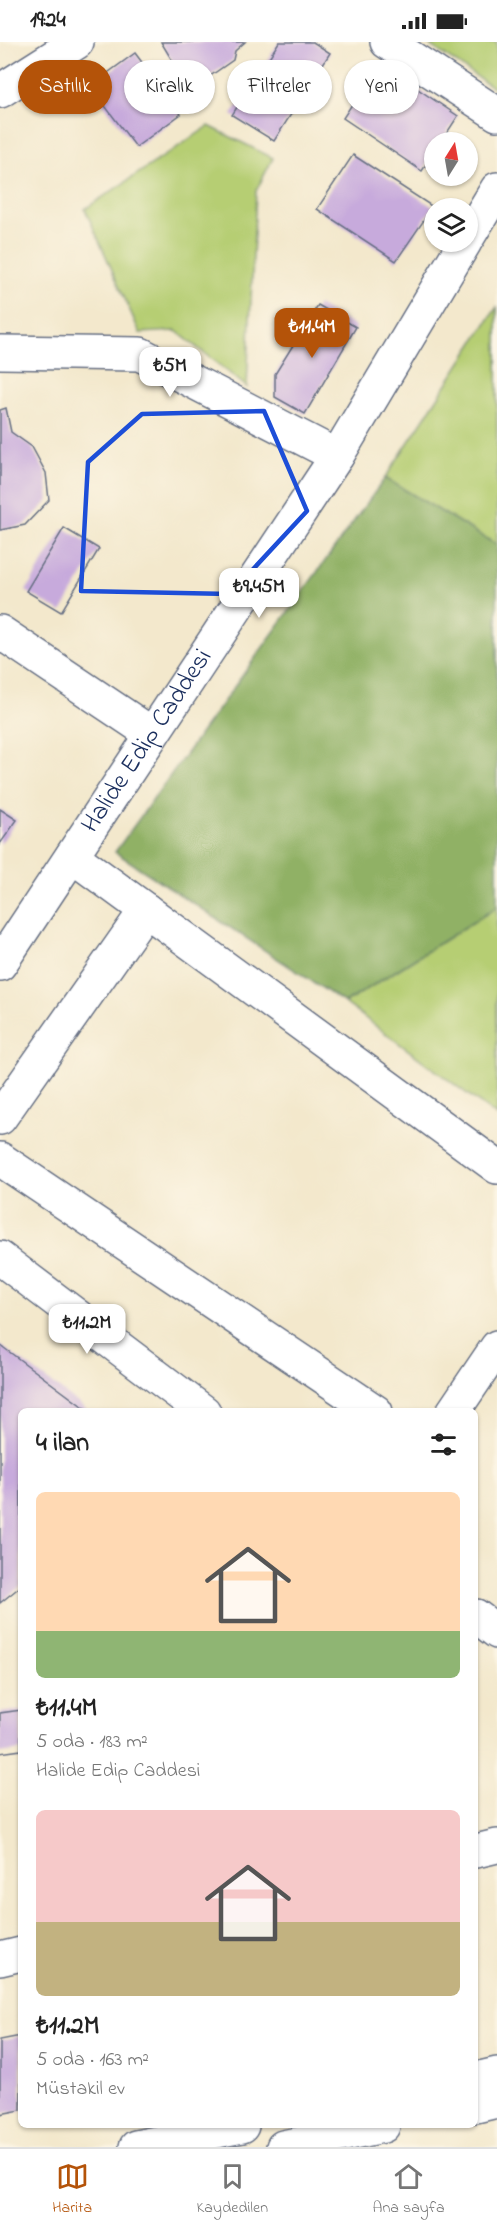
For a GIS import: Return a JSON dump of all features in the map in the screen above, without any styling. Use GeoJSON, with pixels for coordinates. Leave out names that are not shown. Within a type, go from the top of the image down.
{"type":"FeatureCollection","features":[{"type":"Feature","properties":{"kind":"street"},"geometry":{"type":"LineString","coordinates":[[0,91],[77,42]]}},
{"type":"Feature","properties":{"kind":"street"},"geometry":{"type":"LineString","coordinates":[[387,42],[497,114]]}},
{"type":"Feature","properties":{"kind":"street"},"geometry":{"type":"LineString","coordinates":[[478,220],[497,189]]}},
{"type":"Feature","properties":{"kind":"street","name":"Halide Edip Caddesi"},"geometry":{"type":"LineString","coordinates":[[0,964],[337,456],[459,252]]}},
{"type":"Feature","properties":{"kind":"street"},"geometry":{"type":"LineString","coordinates":[[0,352],[140,354],[337,456]]}},
{"type":"Feature","properties":{"kind":"street"},"geometry":{"type":"LineString","coordinates":[[0,632],[152,734]]}},
{"type":"Feature","properties":{"kind":"street"},"geometry":{"type":"LineString","coordinates":[[72,856],[497,1167]]}},
{"type":"Feature","properties":{"kind":"street"},"geometry":{"type":"LineString","coordinates":[[0,1118],[146,910]]}},
{"type":"Feature","properties":{"kind":"street"},"geometry":{"type":"LineString","coordinates":[[0,1159],[370,1408]]}},
{"type":"Feature","properties":{"kind":"street"},"geometry":{"type":"LineString","coordinates":[[0,1258],[199,1408]]}},
{"type":"Feature","properties":{"kind":"street"},"geometry":{"type":"LineString","coordinates":[[456,1408],[497,1347]]}},
{"type":"Feature","properties":{"kind":"street"},"geometry":{"type":"LineString","coordinates":[[478,1618],[497,1632]]}},
{"type":"Feature","properties":{"kind":"street"},"geometry":{"type":"LineString","coordinates":[[478,1851],[497,1846]]}},
{"type":"Feature","properties":{"kind":"street"},"geometry":{"type":"LineString","coordinates":[[0,1959],[18,1955]]}},
{"type":"Feature","properties":{"kind":"street"},"geometry":{"type":"LineString","coordinates":[[478,2079],[497,2074]]}},
{"type":"Feature","properties":{"kind":"street"},"geometry":{"type":"LineString","coordinates":[[478,2106],[497,2101]]}},
{"type":"Feature","properties":{"kind":"street"},"geometry":{"type":"LineString","coordinates":[[136,2147],[232,2128]]}},
{"type":"Feature","properties":{"kind":"street"},"geometry":{"type":"LineString","coordinates":[[283,2147],[373,2128]]}},
{"type":"Feature","properties":{"kind":"highlighted area"},"geometry":{"type":"Polygon","coordinates":[[[264,411],[307,511],[230,594],[81,591],[88,462],[142,414],[264,411]]]}},
{"type":"Feature","properties":{"kind":"green space"},"geometry":{"type":"Polygon","coordinates":[[[425,42],[497,42],[497,90],[425,42]]]}},
{"type":"Feature","properties":{"kind":"green space"},"geometry":{"type":"Polygon","coordinates":[[[209,126],[273,158],[256,191],[247,387],[176,331],[140,333],[85,209],[209,126]]]}},
{"type":"Feature","properties":{"kind":"green space"},"geometry":{"type":"Polygon","coordinates":[[[497,307],[497,545],[385,478],[497,307]]]}},
{"type":"Feature","properties":{"kind":"green space"},"geometry":{"type":"Polygon","coordinates":[[[385,478],[497,545],[497,907],[345,1003],[115,852],[385,478]]]}},
{"type":"Feature","properties":{"kind":"green space"},"geometry":{"type":"Polygon","coordinates":[[[497,907],[497,1116],[345,1003],[497,907]]]}},
{"type":"Feature","properties":{"kind":"building"},"geometry":{"type":"Polygon","coordinates":[[[161,42],[245,42],[235,51],[233,60],[227,60],[227,64],[215,73],[215,60],[172,60],[161,42]]]}},
{"type":"Feature","properties":{"kind":"building"},"geometry":{"type":"Polygon","coordinates":[[[279,42],[313,42],[330,53],[326,60],[267,60],[279,42]]]}},
{"type":"Feature","properties":{"kind":"building"},"geometry":{"type":"Polygon","coordinates":[[[135,53],[140,60],[125,60],[135,53]]]}},
{"type":"Feature","properties":{"kind":"building"},"geometry":{"type":"Polygon","coordinates":[[[124,61],[124,114],[181,114],[136,147],[111,114],[112,70],[124,61]]]}},
{"type":"Feature","properties":{"kind":"building"},"geometry":{"type":"Polygon","coordinates":[[[419,90],[458,116],[448,132],[424,132],[424,168],[422,171],[343,118],[346,114],[419,114],[419,90]]]}},
{"type":"Feature","properties":{"kind":"building"},"geometry":{"type":"Polygon","coordinates":[[[233,114],[291,114],[274,141],[233,114]]]}},
{"type":"Feature","properties":{"kind":"building"},"geometry":{"type":"Polygon","coordinates":[[[353,155],[424,201],[424,220],[396,261],[317,209],[353,155]]]}},
{"type":"Feature","properties":{"kind":"building"},"geometry":{"type":"Polygon","coordinates":[[[318,305],[356,327],[305,414],[275,397],[275,374],[318,305]]]}},
{"type":"Feature","properties":{"kind":"building"},"geometry":{"type":"Polygon","coordinates":[[[6,408],[11,432],[32,447],[46,473],[49,500],[25,525],[0,530],[0,410],[6,408]]]}},
{"type":"Feature","properties":{"kind":"building"},"geometry":{"type":"Polygon","coordinates":[[[64,528],[99,549],[61,612],[26,591],[64,528]]]}},
{"type":"Feature","properties":{"kind":"building"},"geometry":{"type":"Polygon","coordinates":[[[0,809],[17,820],[0,844],[0,809]]]}},
{"type":"Feature","properties":{"kind":"building"},"geometry":{"type":"Polygon","coordinates":[[[0,1345],[85,1408],[18,1408],[18,1588],[0,1603],[0,1345]]]}},
{"type":"Feature","properties":{"kind":"building"},"geometry":{"type":"Polygon","coordinates":[[[18,1710],[18,1750],[0,1753],[0,1713],[18,1710]]]}},
{"type":"Feature","properties":{"kind":"building"},"geometry":{"type":"Polygon","coordinates":[[[18,2037],[18,2111],[0,2114],[0,2040],[18,2037]]]}}]}
